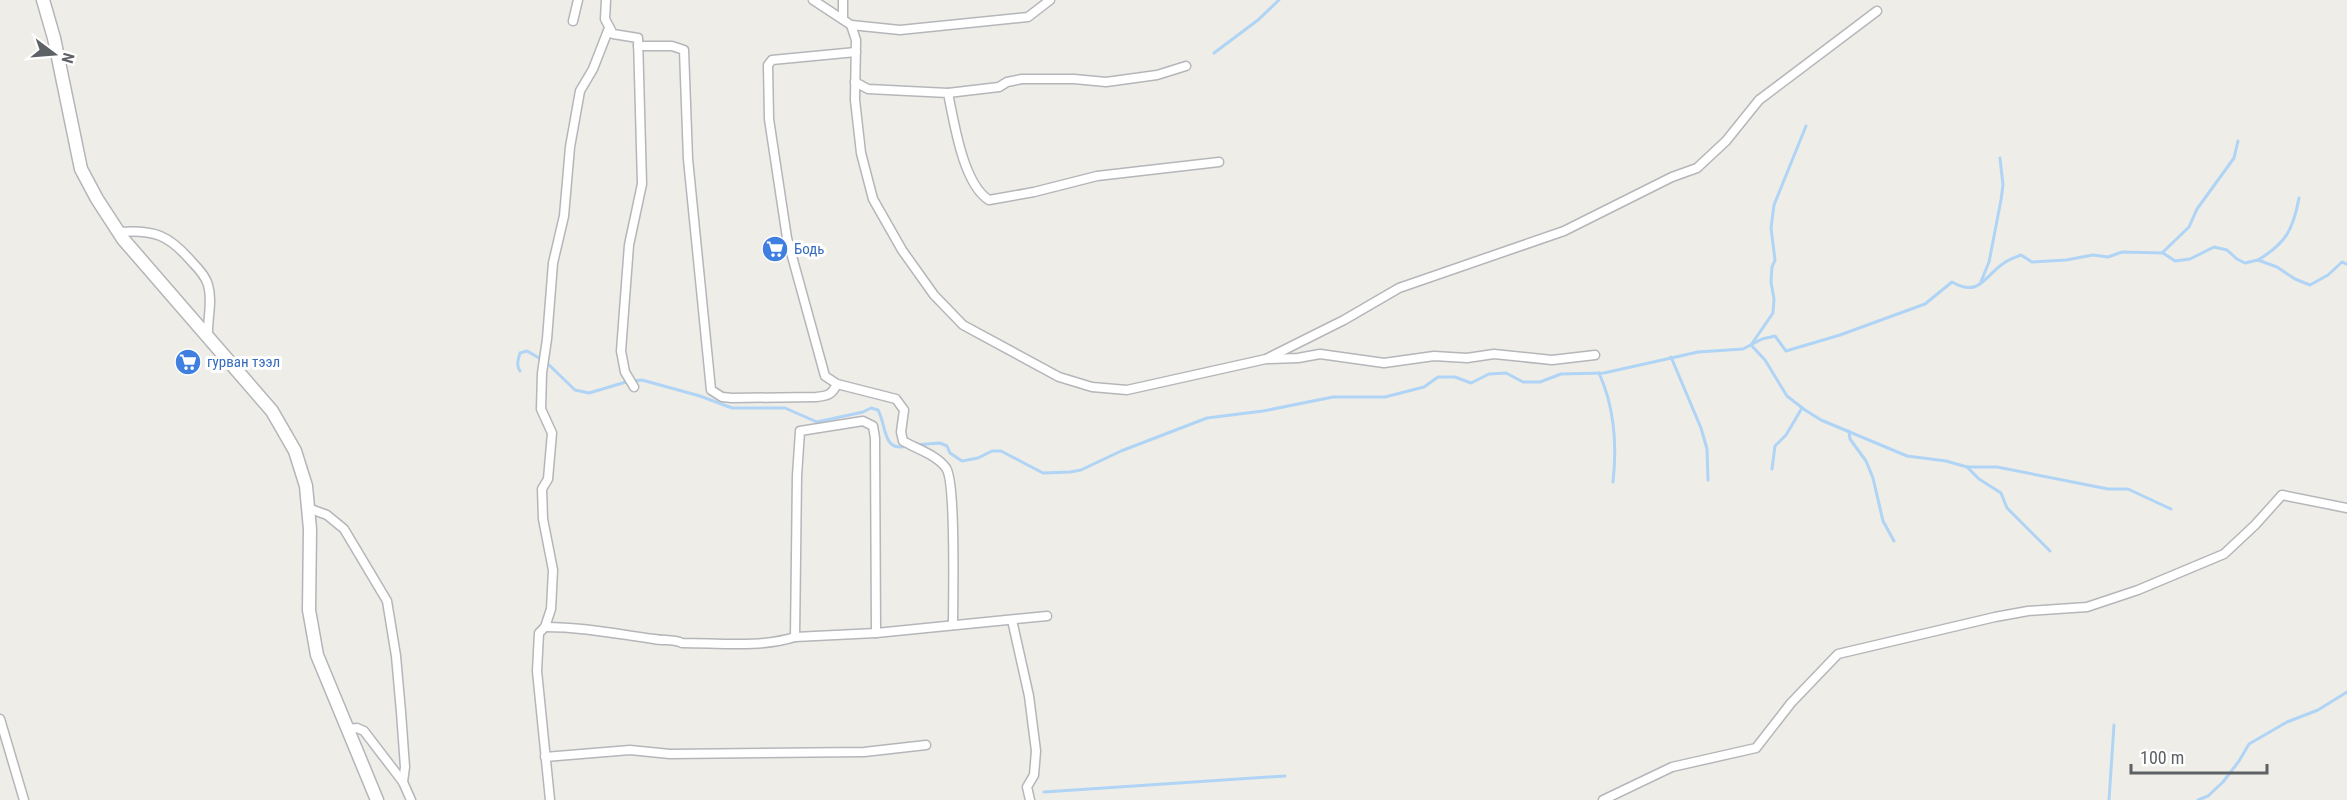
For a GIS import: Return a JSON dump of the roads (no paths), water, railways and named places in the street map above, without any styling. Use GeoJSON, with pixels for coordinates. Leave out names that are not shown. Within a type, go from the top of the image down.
{"type":"FeatureCollection","features":[{"type":"Feature","properties":{"kind":"main road"},"geometry":{"type":"LineString","coordinates":[[43,0],[54,38],[81,169],[118,232],[272,411],[295,451],[306,486],[310,529],[309,610],[317,655],[377,800]]}},
{"type":"Feature","properties":{"kind":"street"},"geometry":{"type":"LineString","coordinates":[[573,21],[578,0]]}},
{"type":"Feature","properties":{"kind":"street"},"geometry":{"type":"LineString","coordinates":[[606,0],[605,19],[613,34],[638,38],[642,184],[629,245],[621,351],[625,372],[634,387]]}},
{"type":"Feature","properties":{"kind":"street"},"geometry":{"type":"LineString","coordinates":[[813,0],[852,25],[900,30],[1028,17],[1050,0]]}},
{"type":"Feature","properties":{"kind":"street"},"geometry":{"type":"LineString","coordinates":[[843,0],[843,19]]}},
{"type":"Feature","properties":{"kind":"street"},"geometry":{"type":"LineString","coordinates":[[1266,359],[1344,320],[1399,288],[1564,231],[1672,177],[1697,168],[1726,141],[1759,100],[1877,11]]}},
{"type":"Feature","properties":{"kind":"street"},"geometry":{"type":"LineString","coordinates":[[852,25],[856,40],[855,100],[861,153],[873,199],[902,250],[934,295],[963,325],[1059,377],[1092,387],[1126,390],[1266,359],[1298,358],[1320,354],[1384,363],[1434,356],[1467,358],[1494,354],[1552,360],[1594,354]]}},
{"type":"Feature","properties":{"kind":"street"},"geometry":{"type":"LineString","coordinates":[[550,800],[537,671],[538,633],[545,627],[551,609],[553,570],[543,519],[542,489],[548,479],[552,433],[541,409],[542,373],[553,263],[564,216],[570,147],[580,91],[593,69],[609,28]]}},
{"type":"Feature","properties":{"kind":"street"},"geometry":{"type":"LineString","coordinates":[[638,46],[672,46],[684,50],[688,159],[711,390],[722,397],[732,398],[816,397],[828,396],[837,384]]}},
{"type":"Feature","properties":{"kind":"street"},"geometry":{"type":"LineString","coordinates":[[856,52],[772,60],[768,64],[769,119],[787,238],[825,376],[837,384],[896,399],[904,410],[901,432],[903,441],[939,460],[948,469],[952,494],[953,625]]}},
{"type":"Feature","properties":{"kind":"street"},"geometry":{"type":"LineString","coordinates":[[855,82],[868,89],[948,93],[992,88],[1022,79],[1106,82],[1156,75],[1186,66]]}},
{"type":"Feature","properties":{"kind":"street"},"geometry":{"type":"LineString","coordinates":[[948,93],[957,135],[971,179],[981,195],[989,200],[1034,192],[1097,176],[1219,162]]}},
{"type":"Feature","properties":{"kind":"street"},"geometry":{"type":"LineString","coordinates":[[118,232],[156,233],[166,237],[198,267],[208,283],[210,294],[208,337]]}},
{"type":"Feature","properties":{"kind":"street"},"geometry":{"type":"LineString","coordinates":[[795,637],[797,476],[800,431],[863,421],[873,426],[875,438],[876,633]]}},
{"type":"Feature","properties":{"kind":"street"},"geometry":{"type":"LineString","coordinates":[[1603,800],[1672,766],[1756,748],[1791,703],[1838,654],[1995,617],[2028,611],[2087,607],[2138,590],[2224,554],[2282,495],[2347,508]]}},
{"type":"Feature","properties":{"kind":"street"},"geometry":{"type":"LineString","coordinates":[[308,508],[327,515],[344,529],[387,601],[396,656],[400,701],[405,767],[403,782]]}},
{"type":"Feature","properties":{"kind":"street"},"geometry":{"type":"LineString","coordinates":[[545,627],[603,631],[682,643],[752,644],[784,641],[795,637],[876,633],[1047,616]]}},
{"type":"Feature","properties":{"kind":"street"},"geometry":{"type":"LineString","coordinates":[[1012,620],[1029,696],[1036,751],[1034,775],[1027,787],[1030,800]]}},
{"type":"Feature","properties":{"kind":"street"},"geometry":{"type":"LineString","coordinates":[[0,719],[24,800]]}},
{"type":"Feature","properties":{"kind":"street"},"geometry":{"type":"LineString","coordinates":[[347,729],[357,728],[364,731],[403,782],[411,800]]}},
{"type":"Feature","properties":{"kind":"street"},"geometry":{"type":"LineString","coordinates":[[545,757],[630,750],[670,754],[864,752],[926,744]]}},
{"type":"Feature","properties":{"kind":"waterway"},"geometry":{"type":"LineString","coordinates":[[1214,53],[1258,20],[1279,0]]}},
{"type":"Feature","properties":{"kind":"waterway"},"geometry":{"type":"LineString","coordinates":[[1806,126],[1774,205],[1771,228],[1775,260],[1771,282],[1774,299],[1773,313],[1751,345],[1765,360],[1787,396],[1805,410],[1821,420],[1907,456],[1946,461],[1967,467],[1979,479],[2001,493],[2007,508],[2050,551]]}},
{"type":"Feature","properties":{"kind":"waterway"},"geometry":{"type":"LineString","coordinates":[[2163,252],[2189,227],[2197,209],[2234,158],[2238,141]]}},
{"type":"Feature","properties":{"kind":"waterway"},"geometry":{"type":"LineString","coordinates":[[1980,284],[1989,262],[2001,200],[2003,185],[2000,158]]}},
{"type":"Feature","properties":{"kind":"waterway"},"geometry":{"type":"LineString","coordinates":[[2258,260],[2275,248],[2287,235],[2299,198]]}},
{"type":"Feature","properties":{"kind":"waterway"},"geometry":{"type":"LineString","coordinates":[[915,445],[940,443],[947,446],[950,453],[962,461],[978,458],[992,451],[1001,451],[1043,473],[1070,472],[1081,470],[1121,451],[1207,418],[1263,411],[1333,397],[1385,397],[1424,387],[1438,377],[1455,377],[1471,383],[1489,374],[1506,373],[1523,382],[1540,382],[1561,374],[1604,373],[1698,352],[1743,349],[1762,339],[1775,336],[1786,351],[1840,335],[1925,304],[1952,282],[1969,288],[1975,286],[1997,268],[2021,255],[2032,262],[2066,260],[2093,255],[2108,257],[2122,252],[2163,253],[2175,261],[2190,259],[2214,247],[2227,250],[2245,263],[2258,260],[2277,267],[2295,279],[2310,285],[2328,275],[2342,262],[2347,264]]}},
{"type":"Feature","properties":{"kind":"waterway"},"geometry":{"type":"LineString","coordinates":[[520,371],[518,365],[520,353],[527,351],[546,362],[575,390],[589,393],[626,382],[642,380],[700,396],[732,408],[785,408],[817,422],[863,412],[871,408],[878,410],[889,442],[894,446],[908,446]]}},
{"type":"Feature","properties":{"kind":"waterway"},"geometry":{"type":"LineString","coordinates":[[1671,357],[1701,428],[1707,449],[1708,480]]}},
{"type":"Feature","properties":{"kind":"waterway"},"geometry":{"type":"LineString","coordinates":[[1599,373],[1608,399],[1613,426],[1615,454],[1613,482]]}},
{"type":"Feature","properties":{"kind":"waterway"},"geometry":{"type":"LineString","coordinates":[[1772,469],[1775,446],[1786,435],[1802,408]]}},
{"type":"Feature","properties":{"kind":"waterway"},"geometry":{"type":"LineString","coordinates":[[1849,431],[1850,439],[1866,461],[1873,478],[1883,521],[1894,541]]}},
{"type":"Feature","properties":{"kind":"waterway"},"geometry":{"type":"LineString","coordinates":[[1967,467],[1997,467],[2108,489],[2128,489],[2171,509]]}},
{"type":"Feature","properties":{"kind":"waterway"},"geometry":{"type":"LineString","coordinates":[[2198,800],[2208,796],[2223,782],[2249,744],[2287,722],[2318,710],[2347,692]]}},
{"type":"Feature","properties":{"kind":"waterway"},"geometry":{"type":"LineString","coordinates":[[2109,800],[2114,725]]}},
{"type":"Feature","properties":{"kind":"waterway"},"geometry":{"type":"LineString","coordinates":[[1044,792],[1285,776]]}},
{"type":"Feature","properties":{"kind":"place","name":"Бодь"},"geometry":{"type":"Point","coordinates":[775,249]}},
{"type":"Feature","properties":{"kind":"place","name":"гурван тээл"},"geometry":{"type":"Point","coordinates":[188,362]}}]}
